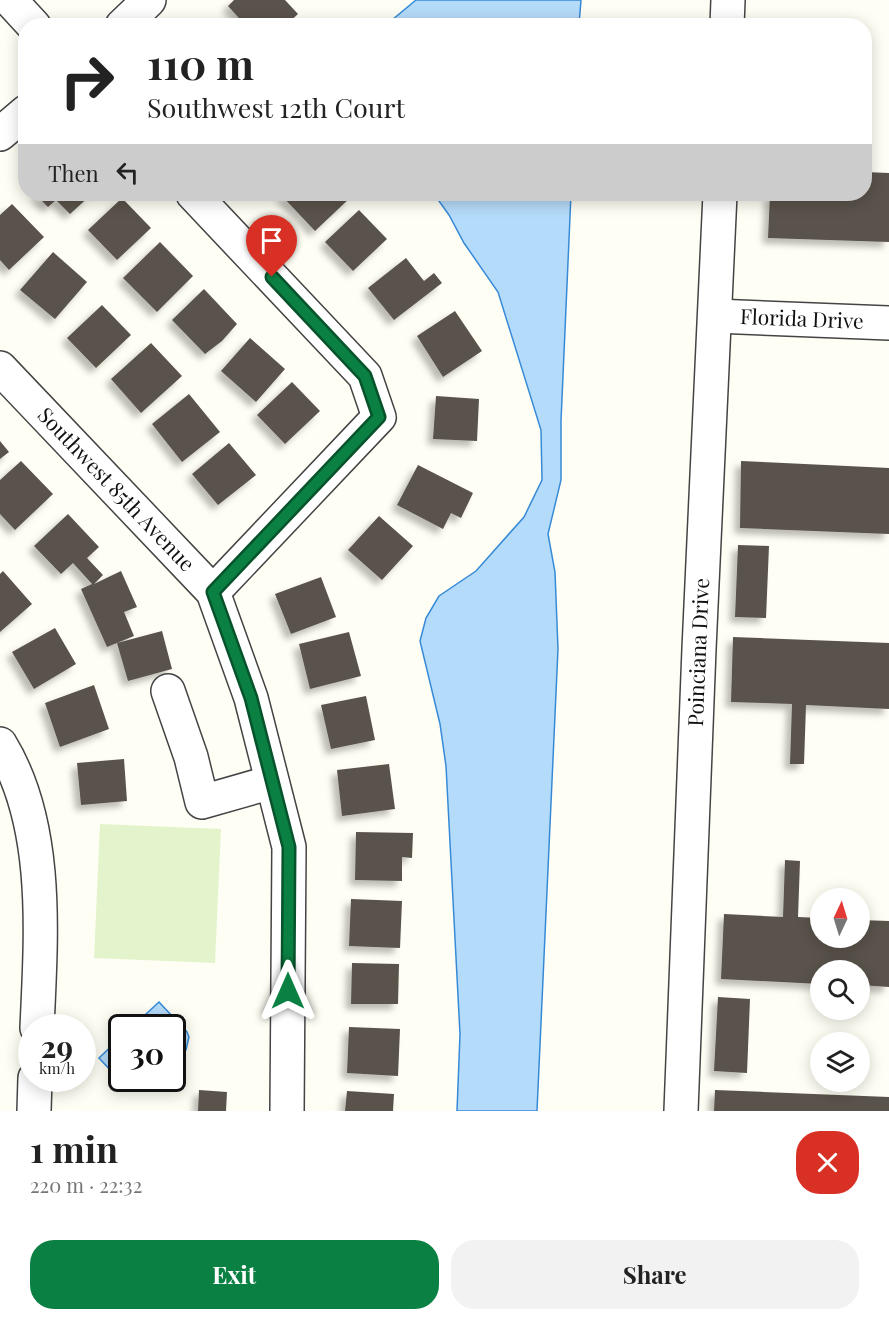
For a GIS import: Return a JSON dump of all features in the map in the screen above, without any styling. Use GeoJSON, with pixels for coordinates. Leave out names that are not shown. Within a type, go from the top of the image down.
{"type":"FeatureCollection","features":[{"type":"Feature","properties":{"kind":"street"},"geometry":{"type":"LineString","coordinates":[[10,0],[27,18]]}},
{"type":"Feature","properties":{"kind":"street"},"geometry":{"type":"LineString","coordinates":[[130,18],[149,0]]}},
{"type":"Feature","properties":{"kind":"street"},"geometry":{"type":"LineString","coordinates":[[727,18],[728,0]]}},
{"type":"Feature","properties":{"kind":"street"},"geometry":{"type":"LineString","coordinates":[[0,134],[18,119]]}},
{"type":"Feature","properties":{"kind":"street"},"geometry":{"type":"LineString","coordinates":[[201,201],[365,376],[379,417],[213,592]]}},
{"type":"Feature","properties":{"kind":"street","name":"Poinciana Drive"},"geometry":{"type":"LineString","coordinates":[[681,1111],[699,637],[720,201]]}},
{"type":"Feature","properties":{"kind":"street","name":"Florida Drive"},"geometry":{"type":"LineString","coordinates":[[715,316],[889,323]]}},
{"type":"Feature","properties":{"kind":"street","name":"Southwest 85th Avenue"},"geometry":{"type":"LineString","coordinates":[[0,368],[213,592],[251,698],[289,847],[287,1111]]}},
{"type":"Feature","properties":{"kind":"street"},"geometry":{"type":"LineString","coordinates":[[168,691],[191,757],[202,802],[272,782]]}},
{"type":"Feature","properties":{"kind":"street"},"geometry":{"type":"LineString","coordinates":[[0,744],[10,761],[33,828],[41,932],[38,1014]]}},
{"type":"Feature","properties":{"kind":"street"},"geometry":{"type":"LineString","coordinates":[[34,1111],[35,1092]]}},
{"type":"Feature","properties":{"kind":"green space"},"geometry":{"type":"Polygon","coordinates":[[[100,824],[221,829],[215,963],[94,958],[100,824]]]}},
{"type":"Feature","properties":{"kind":"water"},"geometry":{"type":"Polygon","coordinates":[[[416,0],[581,0],[580,18],[394,18],[416,0]]]}},
{"type":"Feature","properties":{"kind":"water"},"geometry":{"type":"Polygon","coordinates":[[[439,201],[571,201],[561,421],[561,480],[548,534],[555,572],[558,649],[537,1111],[457,1111],[460,1034],[446,766],[440,724],[420,641],[426,618],[439,596],[476,571],[524,517],[542,480],[541,430],[498,292],[464,243],[439,201]]]}},
{"type":"Feature","properties":{"kind":"water"},"geometry":{"type":"Polygon","coordinates":[[[159,1002],[170,1014],[146,1014],[159,1002]]]}},
{"type":"Feature","properties":{"kind":"water"},"geometry":{"type":"Polygon","coordinates":[[[186,1031],[189,1037],[186,1050],[186,1031]]]}},
{"type":"Feature","properties":{"kind":"water"},"geometry":{"type":"Polygon","coordinates":[[[108,1049],[108,1068],[99,1058],[108,1049]]]}},
{"type":"Feature","properties":{"kind":"building"},"geometry":{"type":"Polygon","coordinates":[[[234,0],[285,0],[298,14],[294,18],[239,18],[228,6],[234,0]]]}},
{"type":"Feature","properties":{"kind":"building"},"geometry":{"type":"Polygon","coordinates":[[[872,172],[889,173],[889,242],[768,238],[770,201],[872,201],[872,172]]]}},
{"type":"Feature","properties":{"kind":"building"},"geometry":{"type":"Polygon","coordinates":[[[42,201],[55,201],[48,207],[42,201]]]}},
{"type":"Feature","properties":{"kind":"building"},"geometry":{"type":"Polygon","coordinates":[[[57,201],[84,201],[70,214],[57,201]]]}},
{"type":"Feature","properties":{"kind":"building"},"geometry":{"type":"Polygon","coordinates":[[[119,201],[125,201],[151,228],[117,260],[88,230],[119,201]]]}},
{"type":"Feature","properties":{"kind":"building"},"geometry":{"type":"Polygon","coordinates":[[[287,201],[347,201],[315,231],[287,201]]]}},
{"type":"Feature","properties":{"kind":"building"},"geometry":{"type":"Polygon","coordinates":[[[12,204],[44,237],[9,270],[0,260],[0,215],[12,204]]]}},
{"type":"Feature","properties":{"kind":"building"},"geometry":{"type":"Polygon","coordinates":[[[359,210],[387,239],[353,271],[325,242],[359,210]]]}},
{"type":"Feature","properties":{"kind":"building"},"geometry":{"type":"Polygon","coordinates":[[[160,242],[193,276],[157,312],[123,278],[160,242]]]}},
{"type":"Feature","properties":{"kind":"building"},"geometry":{"type":"Polygon","coordinates":[[[53,252],[87,282],[55,319],[20,290],[53,252]]]}},
{"type":"Feature","properties":{"kind":"building"},"geometry":{"type":"Polygon","coordinates":[[[406,258],[424,281],[434,273],[442,283],[394,320],[368,288],[406,258]]]}},
{"type":"Feature","properties":{"kind":"building"},"geometry":{"type":"Polygon","coordinates":[[[204,289],[237,324],[222,341],[205,354],[172,320],[204,289]]]}},
{"type":"Feature","properties":{"kind":"building"},"geometry":{"type":"Polygon","coordinates":[[[102,305],[131,335],[96,368],[67,338],[102,305]]]}},
{"type":"Feature","properties":{"kind":"building"},"geometry":{"type":"Polygon","coordinates":[[[455,311],[482,351],[443,377],[417,336],[455,311]]]}},
{"type":"Feature","properties":{"kind":"building"},"geometry":{"type":"Polygon","coordinates":[[[250,338],[285,369],[256,402],[221,371],[250,338]]]}},
{"type":"Feature","properties":{"kind":"building"},"geometry":{"type":"Polygon","coordinates":[[[151,343],[182,376],[141,413],[111,379],[151,343]]]}},
{"type":"Feature","properties":{"kind":"building"},"geometry":{"type":"Polygon","coordinates":[[[292,382],[320,411],[285,444],[257,415],[292,382]]]}},
{"type":"Feature","properties":{"kind":"building"},"geometry":{"type":"Polygon","coordinates":[[[189,394],[220,432],[182,462],[152,424],[189,394]]]}},
{"type":"Feature","properties":{"kind":"building"},"geometry":{"type":"Polygon","coordinates":[[[436,396],[479,399],[477,441],[433,439],[436,396]]]}},
{"type":"Feature","properties":{"kind":"building"},"geometry":{"type":"Polygon","coordinates":[[[0,441],[9,452],[0,459],[0,441]]]}},
{"type":"Feature","properties":{"kind":"building"},"geometry":{"type":"Polygon","coordinates":[[[229,443],[256,475],[218,505],[192,474],[229,443]]]}},
{"type":"Feature","properties":{"kind":"building"},"geometry":{"type":"Polygon","coordinates":[[[21,461],[53,494],[15,530],[0,514],[0,480],[21,461]]]}},
{"type":"Feature","properties":{"kind":"building"},"geometry":{"type":"Polygon","coordinates":[[[741,461],[889,468],[889,534],[740,528],[741,461]]]}},
{"type":"Feature","properties":{"kind":"building"},"geometry":{"type":"Polygon","coordinates":[[[418,465],[473,493],[461,518],[451,513],[443,529],[397,505],[418,465]]]}},
{"type":"Feature","properties":{"kind":"building"},"geometry":{"type":"Polygon","coordinates":[[[68,514],[99,547],[87,558],[103,575],[94,584],[121,571],[137,607],[124,612],[134,636],[107,647],[81,589],[92,584],[73,563],[61,574],[34,546],[68,514]]]}},
{"type":"Feature","properties":{"kind":"building"},"geometry":{"type":"Polygon","coordinates":[[[379,516],[413,546],[382,580],[348,550],[379,516]]]}},
{"type":"Feature","properties":{"kind":"building"},"geometry":{"type":"Polygon","coordinates":[[[738,545],[769,546],[766,618],[735,617],[738,545]]]}},
{"type":"Feature","properties":{"kind":"building"},"geometry":{"type":"Polygon","coordinates":[[[3,571],[32,604],[0,632],[0,574],[3,571]]]}},
{"type":"Feature","properties":{"kind":"building"},"geometry":{"type":"Polygon","coordinates":[[[321,577],[336,617],[291,634],[275,594],[321,577]]]}},
{"type":"Feature","properties":{"kind":"building"},"geometry":{"type":"Polygon","coordinates":[[[55,628],[76,664],[34,689],[12,652],[55,628]]]}},
{"type":"Feature","properties":{"kind":"building"},"geometry":{"type":"Polygon","coordinates":[[[162,631],[172,669],[128,681],[117,643],[162,631]]]}},
{"type":"Feature","properties":{"kind":"building"},"geometry":{"type":"Polygon","coordinates":[[[349,632],[361,676],[310,689],[299,644],[349,632]]]}},
{"type":"Feature","properties":{"kind":"building"},"geometry":{"type":"Polygon","coordinates":[[[733,637],[889,643],[889,709],[806,705],[804,764],[790,764],[792,704],[731,702],[733,637]]]}},
{"type":"Feature","properties":{"kind":"building"},"geometry":{"type":"Polygon","coordinates":[[[94,685],[109,729],[60,747],[45,703],[94,685]]]}},
{"type":"Feature","properties":{"kind":"building"},"geometry":{"type":"Polygon","coordinates":[[[366,696],[375,740],[331,749],[321,705],[366,696]]]}},
{"type":"Feature","properties":{"kind":"building"},"geometry":{"type":"Polygon","coordinates":[[[124,759],[127,801],[81,805],[77,763],[124,759]]]}},
{"type":"Feature","properties":{"kind":"building"},"geometry":{"type":"Polygon","coordinates":[[[389,764],[395,809],[342,816],[337,770],[389,764]]]}},
{"type":"Feature","properties":{"kind":"building"},"geometry":{"type":"Polygon","coordinates":[[[356,832],[413,833],[412,858],[402,857],[402,881],[355,880],[356,832]]]}},
{"type":"Feature","properties":{"kind":"building"},"geometry":{"type":"Polygon","coordinates":[[[785,860],[800,861],[798,917],[810,918],[810,948],[870,948],[870,920],[889,921],[889,987],[870,986],[870,960],[810,960],[810,983],[721,979],[724,914],[783,917],[785,860]]]}},
{"type":"Feature","properties":{"kind":"building"},"geometry":{"type":"Polygon","coordinates":[[[351,899],[402,901],[400,948],[349,946],[351,899]]]}},
{"type":"Feature","properties":{"kind":"building"},"geometry":{"type":"Polygon","coordinates":[[[352,963],[399,964],[398,1004],[351,1004],[352,963]]]}},
{"type":"Feature","properties":{"kind":"building"},"geometry":{"type":"Polygon","coordinates":[[[718,997],[750,999],[747,1073],[714,1071],[718,997]]]}},
{"type":"Feature","properties":{"kind":"building"},"geometry":{"type":"Polygon","coordinates":[[[349,1027],[400,1029],[398,1076],[347,1073],[349,1027]]]}},
{"type":"Feature","properties":{"kind":"building"},"geometry":{"type":"Polygon","coordinates":[[[199,1090],[227,1092],[226,1111],[198,1111],[199,1090]]]}},
{"type":"Feature","properties":{"kind":"building"},"geometry":{"type":"Polygon","coordinates":[[[715,1090],[889,1097],[889,1111],[714,1111],[715,1090]]]}},
{"type":"Feature","properties":{"kind":"building"},"geometry":{"type":"Polygon","coordinates":[[[347,1091],[394,1094],[393,1111],[345,1111],[347,1091]]]}},
{"type":"Feature","properties":{"kind":"route"},"geometry":{"type":"LineString","coordinates":[[272,277],[365,376],[379,417],[213,592],[251,698],[289,847],[288,991]]}}]}
